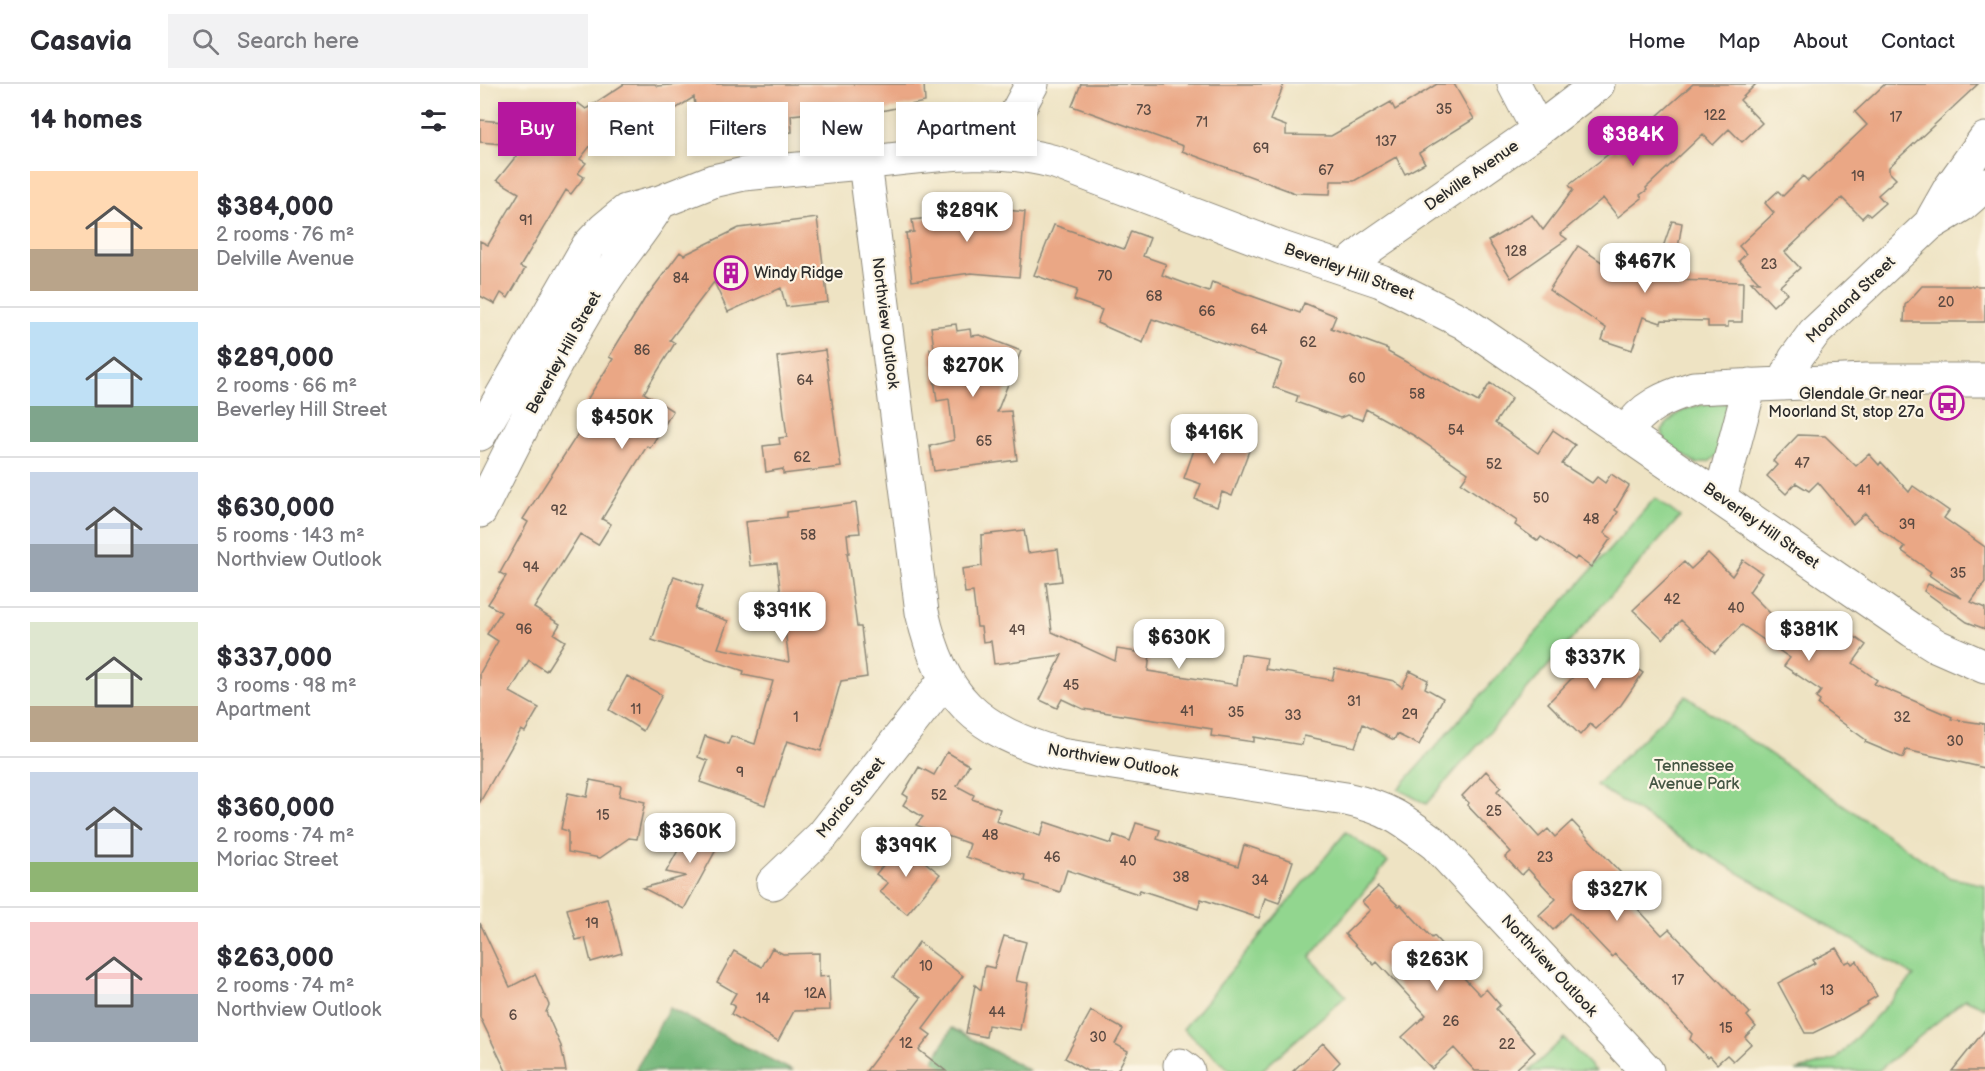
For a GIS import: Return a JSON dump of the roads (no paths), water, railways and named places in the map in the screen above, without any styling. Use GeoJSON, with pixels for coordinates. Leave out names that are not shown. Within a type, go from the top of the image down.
{"type":"FeatureCollection","features":[{"type":"Feature","properties":{"kind":"street"},"geometry":{"type":"LineString","coordinates":[[1022,102],[1032,84]]}},
{"type":"Feature","properties":{"kind":"street"},"geometry":{"type":"LineString","coordinates":[[1514,84],[1538,130]]}},
{"type":"Feature","properties":{"kind":"street","name":"Delville Avenue"},"geometry":{"type":"LineString","coordinates":[[1345,268],[1370,247],[1538,130],[1598,84]]}},
{"type":"Feature","properties":{"kind":"street","name":"Moorland Street"},"geometry":{"type":"LineString","coordinates":[[1929,225],[1950,188],[1985,139]]}},
{"type":"Feature","properties":{"kind":"street","name":"Beverley Hill Street"},"geometry":{"type":"LineString","coordinates":[[480,434],[588,246],[626,211],[660,202],[713,181],[744,174],[941,156]]}},
{"type":"Feature","properties":{"kind":"street","name":"Beverley Hill Street"},"geometry":{"type":"LineString","coordinates":[[1032,156],[1055,162],[1282,248],[1345,268],[1408,292],[1463,322],[1913,631],[1938,646],[1985,667]]}},
{"type":"Feature","properties":{"kind":"street","name":"Northview Outlook"},"geometry":{"type":"LineString","coordinates":[[865,163],[922,612],[930,647],[945,680],[964,706],[994,729],[1027,745],[1062,754],[1378,806],[1400,818],[1435,844],[1647,1071]]}},
{"type":"Feature","properties":{"kind":"street","name":"Moorland Street"},"geometry":{"type":"LineString","coordinates":[[1784,384],[1795,359],[1814,333],[1929,225],[1962,206],[1985,185]]}},
{"type":"Feature","properties":{"kind":"street","name":"Beverley Hill Street"},"geometry":{"type":"LineString","coordinates":[[480,511],[525,421],[600,288],[643,232],[660,202]]}},
{"type":"Feature","properties":{"kind":"street"},"geometry":{"type":"LineString","coordinates":[[1626,433],[1643,411],[1671,395],[1694,388],[1866,380],[1985,380]]}},
{"type":"Feature","properties":{"kind":"street"},"geometry":{"type":"LineString","coordinates":[[1720,498],[1750,385]]}},
{"type":"Feature","properties":{"kind":"street","name":"Moriac Street"},"geometry":{"type":"LineString","coordinates":[[773,883],[823,835],[945,680]]}},
{"type":"Feature","properties":{"kind":"place","name":"Windy Ridge"},"geometry":{"type":"Point","coordinates":[731,273]}},
{"type":"Feature","properties":{"kind":"place","name":"Glendale Gr near Moorland St, stop 27a"},"geometry":{"type":"Point","coordinates":[1947,403]}},
{"type":"Feature","properties":{"kind":"park label","name":"Tennessee Avenue Park"},"geometry":{"type":"Point","coordinates":[1694,775]}}]}
